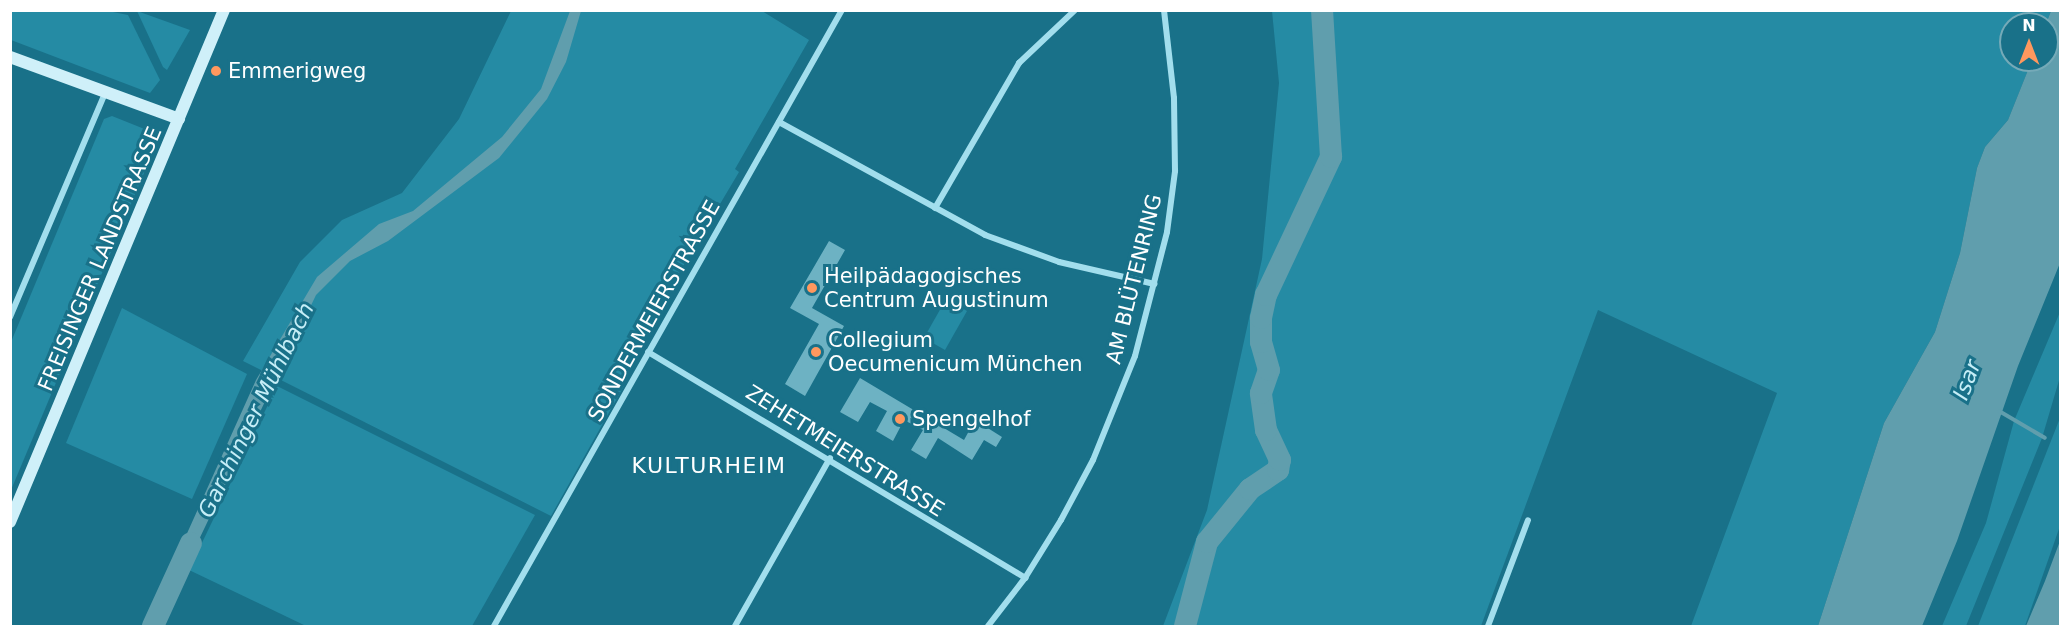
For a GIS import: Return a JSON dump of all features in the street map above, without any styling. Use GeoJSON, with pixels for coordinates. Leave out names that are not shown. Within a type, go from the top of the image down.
{"type":"FeatureCollection","features":[{"type":"Feature","properties":{"kind":"main road","name":"FREISINGER LANDSTRASSE"},"geometry":{"type":"LineString","coordinates":[[10,522],[224,10]]}},
{"type":"Feature","properties":{"kind":"main road"},"geometry":{"type":"LineString","coordinates":[[10,57],[179,119]]}},
{"type":"Feature","properties":{"kind":"street","name":"SONDERMEIERSTRASSE"},"geometry":{"type":"LineString","coordinates":[[494,627],[842,10]]}},
{"type":"Feature","properties":{"kind":"street"},"geometry":{"type":"LineString","coordinates":[[935,208],[1019,63],[1075,10]]}},
{"type":"Feature","properties":{"kind":"street","name":"AM BLÜTENRING"},"geometry":{"type":"LineString","coordinates":[[988,627],[1025,578],[1093,460],[1135,356],[1154,284],[1175,171],[1174,98],[1164,10]]}},
{"type":"Feature","properties":{"kind":"street"},"geometry":{"type":"LineString","coordinates":[[10,317],[105,93]]}},
{"type":"Feature","properties":{"kind":"street"},"geometry":{"type":"LineString","coordinates":[[779,122],[935,208],[1018,248],[1101,274],[1154,284]]}},
{"type":"Feature","properties":{"kind":"street","name":"ZEHETMEIERSTRASSE"},"geometry":{"type":"LineString","coordinates":[[648,352],[830,459],[1025,578]]}},
{"type":"Feature","properties":{"kind":"street"},"geometry":{"type":"LineString","coordinates":[[735,627],[830,459]]}},
{"type":"Feature","properties":{"kind":"street"},"geometry":{"type":"LineString","coordinates":[[1488,627],[1528,520]]}},
{"type":"Feature","properties":{"kind":"shaded area"},"geometry":{"type":"Polygon","coordinates":[[[103,10],[128,15],[160,80],[150,93],[11,40],[11,11],[103,10]]]}},
{"type":"Feature","properties":{"kind":"shaded area"},"geometry":{"type":"Polygon","coordinates":[[[137,11],[190,30],[167,70],[163,67],[137,11]]]}},
{"type":"Feature","properties":{"kind":"shaded area"},"geometry":{"type":"Polygon","coordinates":[[[511,11],[762,11],[809,40],[735,169],[739,172],[631,354],[625,384],[551,516],[243,361],[300,262],[342,220],[402,193],[459,119],[511,11]]]}},
{"type":"Feature","properties":{"kind":"shaded area"},"geometry":{"type":"Polygon","coordinates":[[[1272,11],[2051,11],[1999,12],[1999,72],[2027,72],[2008,120],[1985,147],[1977,168],[1960,253],[1935,332],[1884,423],[1818,626],[1691,626],[1777,393],[1598,310],[1481,626],[1163,626],[1207,510],[1262,259],[1279,83],[1272,11]]]}},
{"type":"Feature","properties":{"kind":"shaded area"},"geometry":{"type":"Polygon","coordinates":[[[112,116],[147,130],[157,142],[11,490],[11,342],[104,119],[112,116]]]}},
{"type":"Feature","properties":{"kind":"shaded area"},"geometry":{"type":"Polygon","coordinates":[[[946,299],[967,311],[945,350],[924,338],[946,299]]]}},
{"type":"Feature","properties":{"kind":"shaded area"},"geometry":{"type":"Polygon","coordinates":[[[122,308],[247,374],[192,499],[66,443],[122,308]]]}},
{"type":"Feature","properties":{"kind":"shaded area"},"geometry":{"type":"Polygon","coordinates":[[[2060,312],[2060,377],[2042,438],[1966,626],[1942,626],[1986,523],[2014,421],[2060,312]]]}},
{"type":"Feature","properties":{"kind":"shaded area"},"geometry":{"type":"Polygon","coordinates":[[[277,386],[535,515],[472,626],[306,626],[189,570],[277,386]]]}},
{"type":"Feature","properties":{"kind":"shaded area"},"geometry":{"type":"Polygon","coordinates":[[[2060,418],[2060,526],[2025,626],[1978,626],[2060,418]]]}},
{"type":"Feature","properties":{"kind":"water"},"geometry":{"type":"Polygon","coordinates":[[[570,11],[581,11],[566,62],[547,99],[499,158],[388,241],[350,261],[316,295],[183,573],[171,569],[256,380],[317,277],[379,224],[413,211],[502,137],[541,89],[570,11]]]}},
{"type":"Feature","properties":{"kind":"water","name":"Isar"},"geometry":{"type":"Polygon","coordinates":[[[2060,11],[2060,263],[2018,366],[1957,541],[1922,626],[1818,626],[1884,423],[1935,332],[1960,253],[1977,168],[1985,147],[2008,120],[2027,72],[2059,72],[2059,12],[2051,12],[2060,11]]]}},
{"type":"Feature","properties":{"kind":"water"},"geometry":{"type":"Polygon","coordinates":[[[2060,541],[2060,626],[2026,626],[2045,581],[2060,541]]]}},
{"type":"Feature","properties":{"kind":"water"},"geometry":{"type":"Polygon","coordinates":[[[159,595],[171,600],[159,626],[147,626],[159,595]]]}},
{"type":"Feature","properties":{"kind":"building"},"geometry":{"type":"Polygon","coordinates":[[[829,241],[845,250],[812,308],[844,326],[805,396],[785,384],[819,324],[790,308],[829,241]]]}},
{"type":"Feature","properties":{"kind":"building","name":"Spengelhof"},"geometry":{"type":"Polygon","coordinates":[[[860,378],[964,440],[975,420],[1002,437],[996,447],[984,440],[972,460],[938,438],[926,459],[911,450],[923,430],[904,420],[893,441],[876,431],[887,411],[870,402],[858,422],[840,412],[860,378]]]}},
{"type":"Feature","properties":{"kind":"waterway"},"geometry":{"type":"LineString","coordinates":[[1185,626],[1207,542],[1250,489],[1278,470],[1280,460],[1266,430],[1261,393],[1269,370],[1261,342],[1261,318],[1266,295],[1331,157],[1322,10]]}},
{"type":"Feature","properties":{"kind":"waterway"},"geometry":{"type":"LineString","coordinates":[[1999,411],[2045,438]]}},
{"type":"Feature","properties":{"kind":"waterway","name":"Garchinger Mühlbach"},"geometry":{"type":"LineString","coordinates":[[153,626],[191,543]]}},
{"type":"Feature","properties":{"kind":"place","name":"Emmerigweg"},"geometry":{"type":"Point","coordinates":[216,71]}},
{"type":"Feature","properties":{"kind":"place","name":"Heilpädagogisches Centrum Augustinum"},"geometry":{"type":"Point","coordinates":[812,288]}},
{"type":"Feature","properties":{"kind":"place","name":"Collegium Oecumenicum München"},"geometry":{"type":"Point","coordinates":[816,352]}},
{"type":"Feature","properties":{"kind":"place","name":"Spengelhof"},"geometry":{"type":"Point","coordinates":[900,419]}},
{"type":"Feature","properties":{"kind":"district","name":"KULTURHEIM"},"geometry":{"type":"Point","coordinates":[709,466]}}]}
